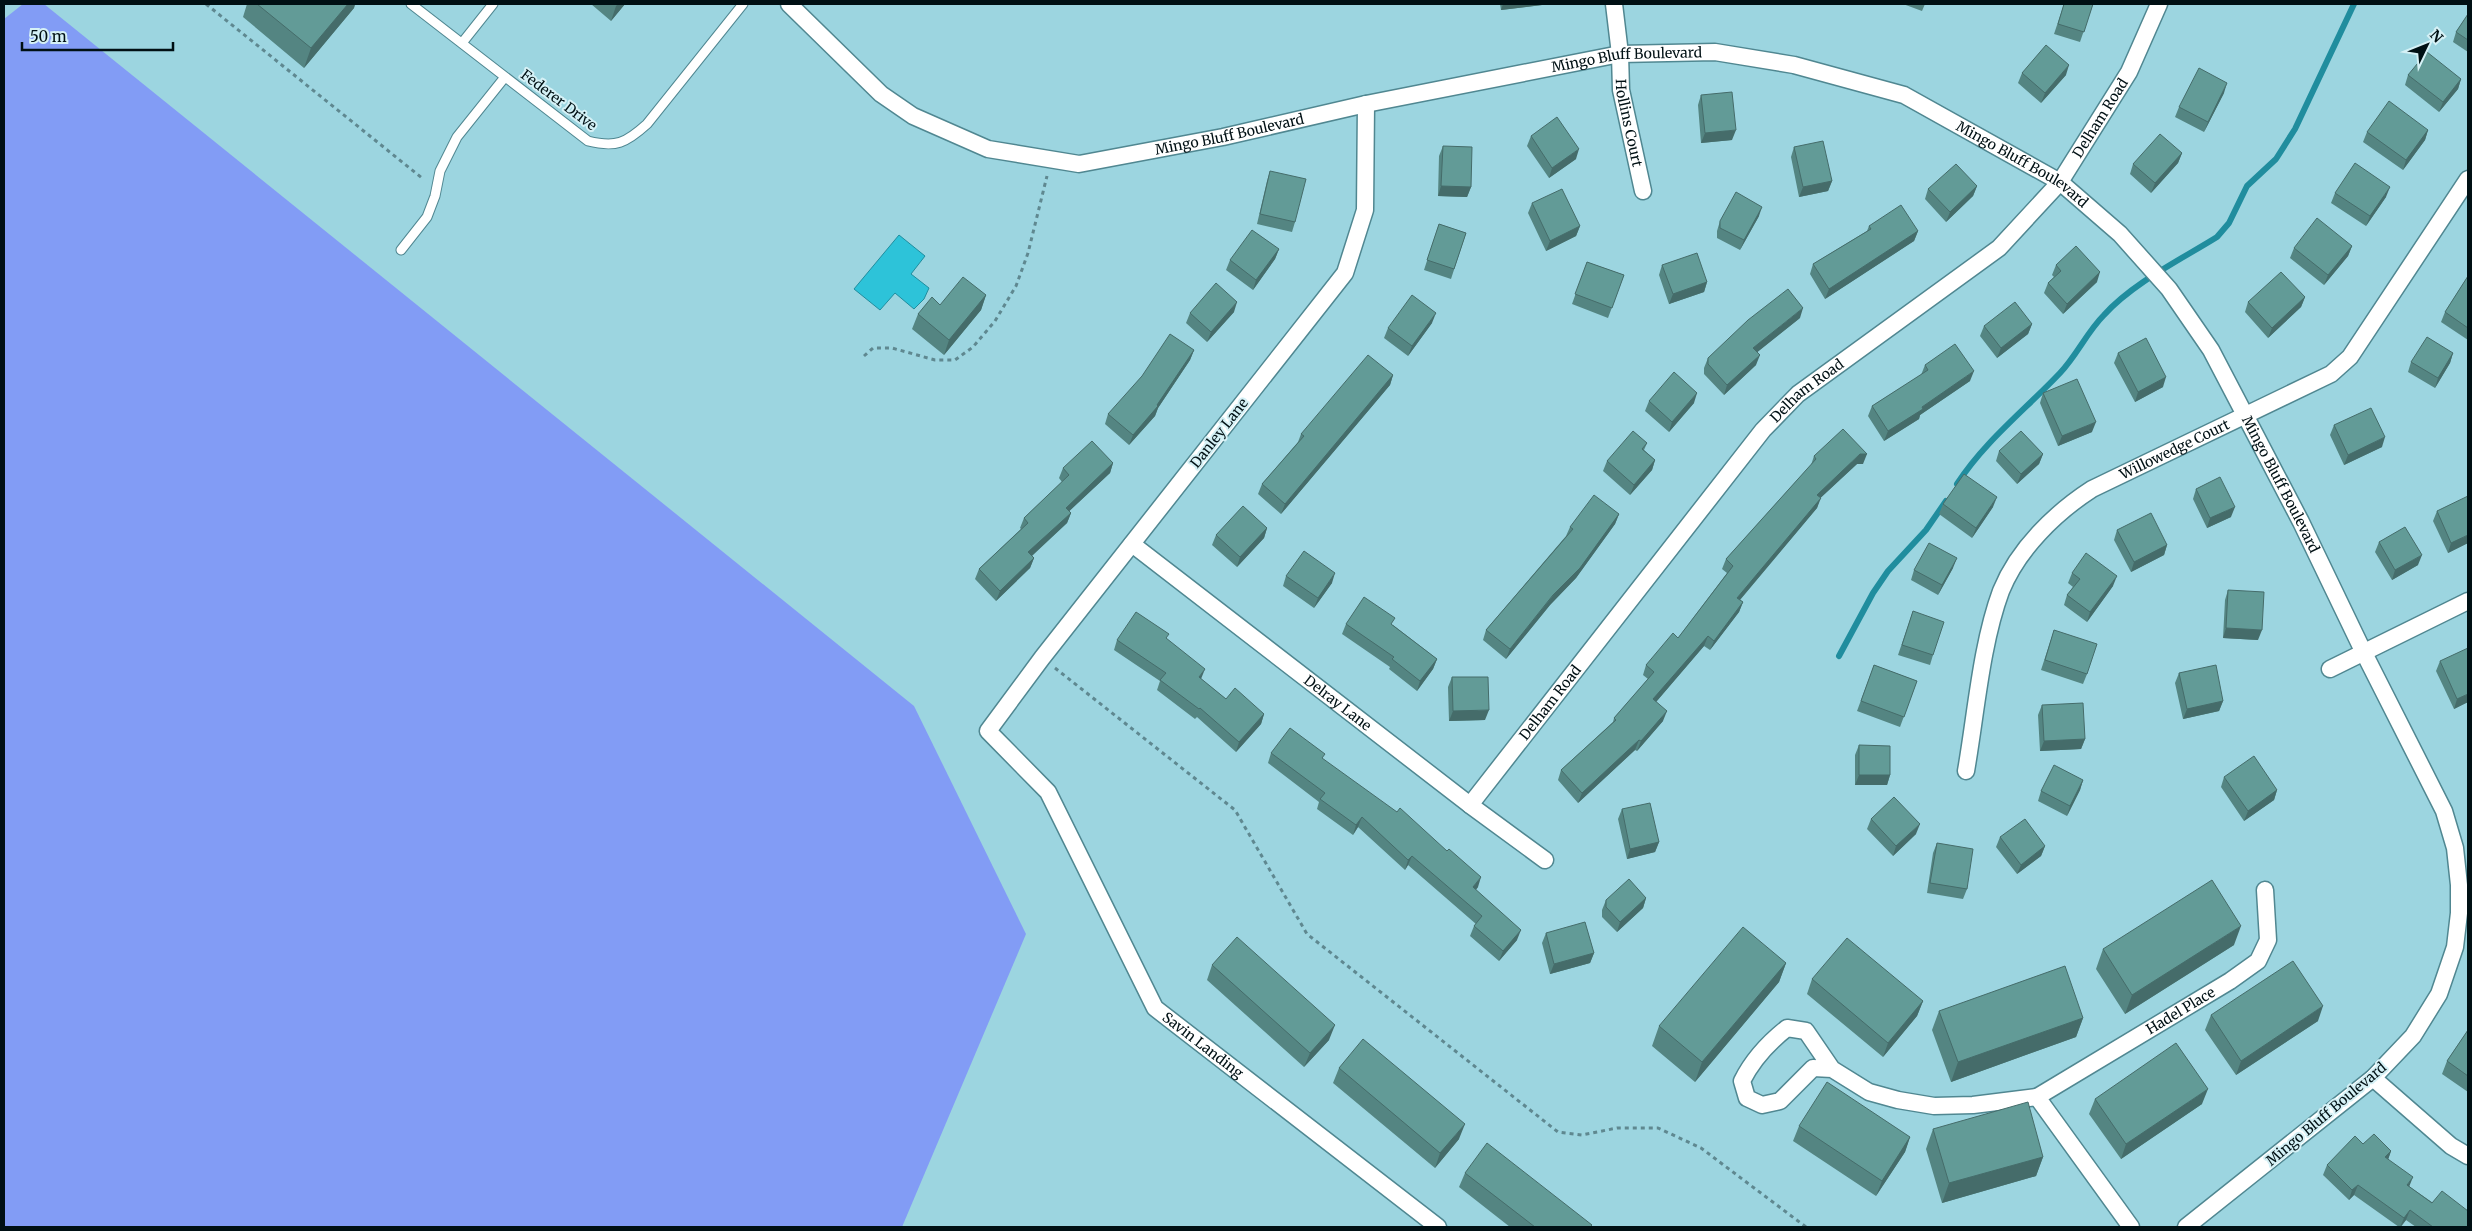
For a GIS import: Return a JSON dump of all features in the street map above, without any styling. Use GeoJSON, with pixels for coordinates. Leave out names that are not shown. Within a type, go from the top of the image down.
{"type":"FeatureCollection","features":[{"type":"Feature","properties":{"kind":"street","name":"Mingo Bluff Boulevard"},"geometry":{"type":"LineString","coordinates":[[789,4],[881,94],[913,116],[988,149],[1078,164],[1223,137],[1366,104],[1620,54],[1715,52],[1794,65],[1904,95],[2060,182],[2120,234],[2169,289],[2211,350],[2301,522],[2363,652],[2414,748],[2444,811],[2463,884],[2455,947],[2440,994],[2414,1036],[2373,1078],[2186,1227]]}},
{"type":"Feature","properties":{"kind":"street"},"geometry":{"type":"LineString","coordinates":[[1614,4],[1620,54]]}},
{"type":"Feature","properties":{"kind":"street","name":"Delham Road"},"geometry":{"type":"LineString","coordinates":[[1470,805],[1763,430],[1798,394],[1999,248],[2060,182],[2130,72],[2159,4]]}},
{"type":"Feature","properties":{"kind":"street","name":"Hollins Court"},"geometry":{"type":"LineString","coordinates":[[1620,54],[1621,90],[1642,191]]}},
{"type":"Feature","properties":{"kind":"street","name":"Danley Lane"},"geometry":{"type":"LineString","coordinates":[[988,731],[1042,658],[1345,273],[1365,210],[1366,104]]}},
{"type":"Feature","properties":{"kind":"street","name":"Willowedge Court"},"geometry":{"type":"LineString","coordinates":[[1966,771],[1988,638],[2002,590],[2016,563],[2027,549],[2069,504],[2092,489],[2331,374],[2350,357],[2468,179]]}},
{"type":"Feature","properties":{"kind":"street","name":"Delray Lane"},"geometry":{"type":"LineString","coordinates":[[1132,544],[1470,805],[1545,860]]}},
{"type":"Feature","properties":{"kind":"street"},"geometry":{"type":"LineString","coordinates":[[2330,669],[2468,601]]}},
{"type":"Feature","properties":{"kind":"street","name":"Savin Landing"},"geometry":{"type":"LineString","coordinates":[[988,731],[1048,792],[1155,1008],[1438,1227]]}},
{"type":"Feature","properties":{"kind":"street","name":"Hadel Place"},"geometry":{"type":"LineString","coordinates":[[1832,1069],[1813,1068],[1780,1101],[1762,1105],[1747,1098],[1742,1081],[1750,1065],[1770,1042],[1787,1028],[1806,1031],[1832,1069],[1869,1092],[1898,1100],[1934,1106],[1973,1105],[2037,1096],[2230,981],[2258,961],[2268,940],[2265,890]]}},
{"type":"Feature","properties":{"kind":"street"},"geometry":{"type":"LineString","coordinates":[[2373,1078],[2451,1146],[2468,1156]]}},
{"type":"Feature","properties":{"kind":"street"},"geometry":{"type":"LineString","coordinates":[[2037,1096],[2132,1227]]}},
{"type":"Feature","properties":{"kind":"lane","name":"Federer Drive"},"geometry":{"type":"LineString","coordinates":[[411,4],[588,141],[605,146],[619,144],[633,136],[660,110],[743,4]]}},
{"type":"Feature","properties":{"kind":"lane"},"geometry":{"type":"LineString","coordinates":[[462,43],[494,4]]}},
{"type":"Feature","properties":{"kind":"lane"},"geometry":{"type":"LineString","coordinates":[[401,250],[428,217],[440,171],[457,138],[505,77]]}},
{"type":"Feature","properties":{"kind":"path"},"geometry":{"type":"LineString","coordinates":[[206,4],[422,178]]}},
{"type":"Feature","properties":{"kind":"path"},"geometry":{"type":"LineString","coordinates":[[864,356],[873,348],[892,348],[935,360],[955,360],[973,347],[994,321],[1016,286],[1028,253],[1047,175]]}},
{"type":"Feature","properties":{"kind":"path"},"geometry":{"type":"LineString","coordinates":[[1042,658],[1235,810],[1306,934],[1558,1132],[1582,1135],[1617,1128],[1658,1128],[1701,1148],[1806,1227]]}},
{"type":"Feature","properties":{"kind":"shaded area"},"geometry":{"type":"Polygon","coordinates":[[[23,4],[44,4],[914,706],[1026,934],[902,1227],[4,1227],[4,19],[23,4]]]}},
{"type":"Feature","properties":{"kind":"shaded area"},"geometry":{"type":"Polygon","coordinates":[[[899,235],[925,256],[911,274],[929,288],[924,299],[914,309],[895,293],[880,310],[854,289],[899,235]]]}},
{"type":"Feature","properties":{"kind":"building"},"geometry":{"type":"Polygon","coordinates":[[[257,4],[348,4],[311,48],[257,4]]]}},
{"type":"Feature","properties":{"kind":"building"},"geometry":{"type":"Polygon","coordinates":[[[2064,4],[2093,4],[2084,32],[2058,24],[2064,4]]]}},
{"type":"Feature","properties":{"kind":"building"},"geometry":{"type":"Polygon","coordinates":[[[2468,14],[2468,40],[2456,32],[2468,14]]]}},
{"type":"Feature","properties":{"kind":"building"},"geometry":{"type":"Polygon","coordinates":[[[2046,45],[2069,65],[2045,93],[2022,73],[2046,45]]]}},
{"type":"Feature","properties":{"kind":"building"},"geometry":{"type":"Polygon","coordinates":[[[2427,52],[2461,79],[2443,102],[2408,75],[2427,52]]]}},
{"type":"Feature","properties":{"kind":"building"},"geometry":{"type":"Polygon","coordinates":[[[2199,68],[2227,83],[2208,122],[2179,107],[2199,68]]]}},
{"type":"Feature","properties":{"kind":"building"},"geometry":{"type":"Polygon","coordinates":[[[1732,92],[1736,130],[1705,133],[1701,95],[1732,92]]]}},
{"type":"Feature","properties":{"kind":"building"},"geometry":{"type":"Polygon","coordinates":[[[2389,101],[2428,130],[2406,160],[2367,132],[2389,101]]]}},
{"type":"Feature","properties":{"kind":"building"},"geometry":{"type":"Polygon","coordinates":[[[1557,117],[1579,149],[1552,168],[1531,136],[1557,117]]]}},
{"type":"Feature","properties":{"kind":"building"},"geometry":{"type":"Polygon","coordinates":[[[2160,134],[2182,153],[2155,183],[2133,164],[2160,134]]]}},
{"type":"Feature","properties":{"kind":"building"},"geometry":{"type":"Polygon","coordinates":[[[1823,141],[1832,181],[1803,187],[1794,147],[1823,141]]]}},
{"type":"Feature","properties":{"kind":"building"},"geometry":{"type":"Polygon","coordinates":[[[1443,146],[1472,147],[1471,187],[1441,186],[1443,146]]]}},
{"type":"Feature","properties":{"kind":"building"},"geometry":{"type":"Polygon","coordinates":[[[2355,163],[2390,187],[2370,216],[2335,193],[2355,163]]]}},
{"type":"Feature","properties":{"kind":"building"},"geometry":{"type":"Polygon","coordinates":[[[1956,164],[1977,186],[1950,212],[1928,189],[1956,164]]]}},
{"type":"Feature","properties":{"kind":"building"},"geometry":{"type":"Polygon","coordinates":[[[1270,171],[1306,179],[1295,222],[1260,214],[1270,171]]]}},
{"type":"Feature","properties":{"kind":"building"},"geometry":{"type":"Polygon","coordinates":[[[1562,189],[1580,226],[1550,241],[1532,203],[1562,189]]]}},
{"type":"Feature","properties":{"kind":"building"},"geometry":{"type":"Polygon","coordinates":[[[1736,192],[1762,207],[1744,240],[1720,228],[1720,221],[1736,192]]]}},
{"type":"Feature","properties":{"kind":"building"},"geometry":{"type":"Polygon","coordinates":[[[1901,205],[1918,231],[1829,289],[1813,264],[1871,229],[1869,226],[1901,205]]]}},
{"type":"Feature","properties":{"kind":"building"},"geometry":{"type":"Polygon","coordinates":[[[2317,218],[2352,246],[2328,275],[2294,248],[2317,218]]]}},
{"type":"Feature","properties":{"kind":"building"},"geometry":{"type":"Polygon","coordinates":[[[1439,224],[1466,233],[1454,269],[1427,260],[1439,224]]]}},
{"type":"Feature","properties":{"kind":"building"},"geometry":{"type":"Polygon","coordinates":[[[1252,230],[1279,249],[1256,280],[1230,260],[1252,230]]]}},
{"type":"Feature","properties":{"kind":"building"},"geometry":{"type":"Polygon","coordinates":[[[2076,246],[2100,272],[2067,304],[2048,283],[2061,271],[2056,265],[2076,246]]]}},
{"type":"Feature","properties":{"kind":"building"},"geometry":{"type":"Polygon","coordinates":[[[1697,253],[1707,282],[1673,294],[1662,265],[1697,253]]]}},
{"type":"Feature","properties":{"kind":"building"},"geometry":{"type":"Polygon","coordinates":[[[1587,262],[1624,275],[1612,308],[1575,294],[1587,262]]]}},
{"type":"Feature","properties":{"kind":"building"},"geometry":{"type":"Polygon","coordinates":[[[2281,272],[2305,297],[2272,328],[2248,302],[2281,272]]]}},
{"type":"Feature","properties":{"kind":"building"},"geometry":{"type":"Polygon","coordinates":[[[2468,276],[2468,328],[2445,312],[2468,276]]]}},
{"type":"Feature","properties":{"kind":"building"},"geometry":{"type":"Polygon","coordinates":[[[963,277],[986,295],[949,340],[918,314],[932,297],[940,305],[963,277]]]}},
{"type":"Feature","properties":{"kind":"building"},"geometry":{"type":"Polygon","coordinates":[[[1216,283],[1237,302],[1211,332],[1190,313],[1216,283]]]}},
{"type":"Feature","properties":{"kind":"building"},"geometry":{"type":"Polygon","coordinates":[[[1788,289],[1803,308],[1753,348],[1760,355],[1727,385],[1708,364],[1708,358],[1748,320],[1788,289]]]}},
{"type":"Feature","properties":{"kind":"building"},"geometry":{"type":"Polygon","coordinates":[[[1412,295],[1436,313],[1412,346],[1388,328],[1412,295]]]}},
{"type":"Feature","properties":{"kind":"building"},"geometry":{"type":"Polygon","coordinates":[[[2015,302],[2032,324],[2001,348],[1984,326],[2015,302]]]}},
{"type":"Feature","properties":{"kind":"building"},"geometry":{"type":"Polygon","coordinates":[[[1170,334],[1194,350],[1158,406],[1133,435],[1108,414],[1142,376],[1170,334]]]}},
{"type":"Feature","properties":{"kind":"building"},"geometry":{"type":"Polygon","coordinates":[[[2427,337],[2453,353],[2438,378],[2411,362],[2427,337]]]}},
{"type":"Feature","properties":{"kind":"building"},"geometry":{"type":"Polygon","coordinates":[[[2146,338],[2166,377],[2138,392],[2118,353],[2146,338]]]}},
{"type":"Feature","properties":{"kind":"building"},"geometry":{"type":"Polygon","coordinates":[[[1955,344],[1974,371],[1922,407],[1923,409],[1888,431],[1872,406],[1928,370],[1925,365],[1955,344]]]}},
{"type":"Feature","properties":{"kind":"building"},"geometry":{"type":"Polygon","coordinates":[[[1368,355],[1393,375],[1285,504],[1262,484],[1304,436],[1301,434],[1368,355]]]}},
{"type":"Feature","properties":{"kind":"building"},"geometry":{"type":"Polygon","coordinates":[[[1674,372],[1697,393],[1672,422],[1649,401],[1674,372]]]}},
{"type":"Feature","properties":{"kind":"building"},"geometry":{"type":"Polygon","coordinates":[[[2077,379],[2096,422],[2062,436],[2043,393],[2077,379]]]}},
{"type":"Feature","properties":{"kind":"building"},"geometry":{"type":"Polygon","coordinates":[[[2371,408],[2385,437],[2348,455],[2334,425],[2371,408]]]}},
{"type":"Feature","properties":{"kind":"building"},"geometry":{"type":"Polygon","coordinates":[[[1843,429],[1867,454],[1860,454],[1817,495],[1821,498],[1737,598],[1743,602],[1714,641],[1708,636],[1653,699],[1667,711],[1641,741],[1639,740],[1582,793],[1561,770],[1616,720],[1614,718],[1654,672],[1646,665],[1673,633],[1678,638],[1733,566],[1726,559],[1816,459],[1814,456],[1843,429]]]}},
{"type":"Feature","properties":{"kind":"building"},"geometry":{"type":"Polygon","coordinates":[[[1633,431],[1647,443],[1642,449],[1655,460],[1634,485],[1607,461],[1633,431]]]}},
{"type":"Feature","properties":{"kind":"building"},"geometry":{"type":"Polygon","coordinates":[[[2021,431],[2043,454],[2021,474],[1999,451],[2021,431]]]}},
{"type":"Feature","properties":{"kind":"building"},"geometry":{"type":"Polygon","coordinates":[[[1092,441],[1113,463],[1066,508],[1071,513],[1028,552],[1034,558],[1000,591],[979,569],[1028,523],[1024,518],[1069,475],[1063,468],[1092,441]]]}},
{"type":"Feature","properties":{"kind":"building"},"geometry":{"type":"Polygon","coordinates":[[[1964,474],[1997,497],[1976,528],[1943,504],[1964,474]]]}},
{"type":"Feature","properties":{"kind":"building"},"geometry":{"type":"Polygon","coordinates":[[[2220,477],[2235,507],[2210,518],[2196,489],[2220,477]]]}},
{"type":"Feature","properties":{"kind":"building"},"geometry":{"type":"Polygon","coordinates":[[[1594,495],[1619,514],[1580,568],[1553,595],[1510,649],[1486,630],[1573,529],[1570,527],[1594,495]]]}},
{"type":"Feature","properties":{"kind":"building"},"geometry":{"type":"Polygon","coordinates":[[[2468,496],[2468,535],[2451,543],[2437,511],[2468,496]]]}},
{"type":"Feature","properties":{"kind":"building"},"geometry":{"type":"Polygon","coordinates":[[[1243,506],[1267,528],[1240,557],[1216,535],[1243,506]]]}},
{"type":"Feature","properties":{"kind":"building"},"geometry":{"type":"Polygon","coordinates":[[[2151,513],[2167,545],[2134,562],[2117,530],[2151,513]]]}},
{"type":"Feature","properties":{"kind":"building"},"geometry":{"type":"Polygon","coordinates":[[[2405,527],[2422,555],[2395,570],[2379,542],[2405,527]]]}},
{"type":"Feature","properties":{"kind":"building"},"geometry":{"type":"Polygon","coordinates":[[[1929,543],[1957,558],[1942,585],[1914,570],[1929,543]]]}},
{"type":"Feature","properties":{"kind":"building"},"geometry":{"type":"Polygon","coordinates":[[[1304,551],[1335,573],[1318,598],[1286,576],[1304,551]]]}},
{"type":"Feature","properties":{"kind":"building"},"geometry":{"type":"Polygon","coordinates":[[[2086,553],[2117,576],[2090,612],[2067,595],[2080,579],[2072,573],[2086,553]]]}},
{"type":"Feature","properties":{"kind":"building"},"geometry":{"type":"Polygon","coordinates":[[[2228,590],[2264,592],[2262,630],[2226,628],[2228,590]]]}},
{"type":"Feature","properties":{"kind":"building"},"geometry":{"type":"Polygon","coordinates":[[[1364,597],[1395,618],[1391,624],[1437,659],[1420,681],[1392,659],[1394,657],[1346,624],[1364,597]]]}},
{"type":"Feature","properties":{"kind":"building"},"geometry":{"type":"Polygon","coordinates":[[[1913,611],[1944,622],[1933,655],[1902,645],[1913,611]]]}},
{"type":"Feature","properties":{"kind":"building"},"geometry":{"type":"Polygon","coordinates":[[[1136,612],[1169,634],[1166,638],[1205,669],[1199,677],[1226,699],[1235,688],[1264,714],[1239,742],[1200,708],[1160,680],[1166,673],[1117,640],[1136,612]]]}},
{"type":"Feature","properties":{"kind":"building"},"geometry":{"type":"Polygon","coordinates":[[[2054,630],[2097,644],[2087,674],[2045,660],[2054,630]]]}},
{"type":"Feature","properties":{"kind":"building"},"geometry":{"type":"Polygon","coordinates":[[[2468,648],[2468,694],[2457,699],[2440,661],[2468,648]]]}},
{"type":"Feature","properties":{"kind":"building"},"geometry":{"type":"Polygon","coordinates":[[[1874,665],[1917,681],[1904,717],[1861,701],[1874,665]]]}},
{"type":"Feature","properties":{"kind":"building"},"geometry":{"type":"Polygon","coordinates":[[[2216,665],[2223,701],[2187,709],[2179,673],[2216,665]]]}},
{"type":"Feature","properties":{"kind":"building"},"geometry":{"type":"Polygon","coordinates":[[[1452,677],[1488,677],[1489,710],[1453,711],[1452,677]]]}},
{"type":"Feature","properties":{"kind":"building"},"geometry":{"type":"Polygon","coordinates":[[[2083,703],[2085,739],[2044,741],[2042,705],[2083,703]]]}},
{"type":"Feature","properties":{"kind":"building"},"geometry":{"type":"Polygon","coordinates":[[[1290,728],[1325,754],[1322,758],[1397,812],[1400,808],[1447,851],[1449,849],[1481,877],[1473,887],[1521,930],[1503,951],[1474,926],[1482,916],[1412,856],[1408,860],[1362,817],[1356,825],[1320,799],[1325,793],[1271,753],[1290,728]]]}},
{"type":"Feature","properties":{"kind":"building"},"geometry":{"type":"Polygon","coordinates":[[[1859,745],[1890,746],[1890,775],[1859,775],[1859,745]]]}},
{"type":"Feature","properties":{"kind":"building"},"geometry":{"type":"Polygon","coordinates":[[[2254,756],[2277,790],[2248,811],[2224,777],[2254,756]]]}},
{"type":"Feature","properties":{"kind":"building"},"geometry":{"type":"Polygon","coordinates":[[[2054,765],[2083,780],[2070,806],[2041,791],[2054,765]]]}},
{"type":"Feature","properties":{"kind":"building"},"geometry":{"type":"Polygon","coordinates":[[[1894,797],[1920,824],[1896,846],[1871,819],[1894,797]]]}},
{"type":"Feature","properties":{"kind":"building"},"geometry":{"type":"Polygon","coordinates":[[[1650,803],[1659,842],[1630,849],[1622,809],[1650,803]]]}},
{"type":"Feature","properties":{"kind":"building"},"geometry":{"type":"Polygon","coordinates":[[[2025,819],[2045,846],[2021,865],[2000,837],[2025,819]]]}},
{"type":"Feature","properties":{"kind":"building"},"geometry":{"type":"Polygon","coordinates":[[[1937,843],[1973,849],[1967,889],[1930,883],[1937,843]]]}},
{"type":"Feature","properties":{"kind":"building"},"geometry":{"type":"Polygon","coordinates":[[[1629,879],[1646,898],[1620,922],[1606,907],[1606,900],[1629,879]]]}},
{"type":"Feature","properties":{"kind":"building"},"geometry":{"type":"Polygon","coordinates":[[[2212,880],[2241,926],[2132,995],[2103,949],[2212,880]]]}},
{"type":"Feature","properties":{"kind":"building"},"geometry":{"type":"Polygon","coordinates":[[[1585,922],[1594,953],[1554,964],[1546,933],[1585,922]]]}},
{"type":"Feature","properties":{"kind":"building"},"geometry":{"type":"Polygon","coordinates":[[[1743,927],[1786,963],[1702,1062],[1659,1026],[1743,927]]]}},
{"type":"Feature","properties":{"kind":"building"},"geometry":{"type":"Polygon","coordinates":[[[1237,937],[1335,1025],[1310,1053],[1212,965],[1237,937]]]}},
{"type":"Feature","properties":{"kind":"building"},"geometry":{"type":"Polygon","coordinates":[[[1847,938],[1923,1001],[1888,1043],[1812,979],[1847,938]]]}},
{"type":"Feature","properties":{"kind":"building"},"geometry":{"type":"Polygon","coordinates":[[[2293,961],[2323,1006],[2241,1061],[2211,1015],[2293,961]]]}},
{"type":"Feature","properties":{"kind":"building"},"geometry":{"type":"Polygon","coordinates":[[[2065,966],[2083,1018],[1958,1062],[1939,1011],[2065,966]]]}},
{"type":"Feature","properties":{"kind":"building"},"geometry":{"type":"Polygon","coordinates":[[[2468,1030],[2468,1076],[2447,1061],[2468,1030]]]}},
{"type":"Feature","properties":{"kind":"building"},"geometry":{"type":"Polygon","coordinates":[[[1363,1039],[1465,1124],[1440,1153],[1339,1068],[1363,1039]]]}},
{"type":"Feature","properties":{"kind":"building"},"geometry":{"type":"Polygon","coordinates":[[[2176,1043],[2208,1089],[2126,1144],[2095,1099],[2176,1043]]]}},
{"type":"Feature","properties":{"kind":"building"},"geometry":{"type":"Polygon","coordinates":[[[1827,1082],[1910,1137],[1882,1181],[1799,1126],[1827,1082]]]}},
{"type":"Feature","properties":{"kind":"building"},"geometry":{"type":"Polygon","coordinates":[[[2028,1102],[2043,1157],[1949,1183],[1933,1129],[2028,1102]]]}},
{"type":"Feature","properties":{"kind":"building"},"geometry":{"type":"Polygon","coordinates":[[[2374,1134],[2391,1151],[2385,1157],[2413,1177],[2407,1185],[2432,1203],[2442,1191],[2468,1211],[2468,1227],[2433,1227],[2410,1210],[2404,1218],[2358,1185],[2352,1190],[2327,1165],[2355,1136],[2363,1144],[2374,1134]]]}},
{"type":"Feature","properties":{"kind":"building"},"geometry":{"type":"Polygon","coordinates":[[[1487,1143],[1592,1225],[1590,1227],[1535,1227],[1465,1173],[1487,1143]]]}},
{"type":"Feature","properties":{"kind":"waterway"},"geometry":{"type":"LineString","coordinates":[[1957,484],[1980,454],[2060,373],[2098,322],[2116,303],[2143,282],[2217,237],[2229,223],[2247,186],[2276,159],[2295,129],[2354,4]]}},
{"type":"Feature","properties":{"kind":"waterway"},"geometry":{"type":"LineString","coordinates":[[1839,656],[1873,593],[1888,571],[1926,530],[1946,501]]}}]}
